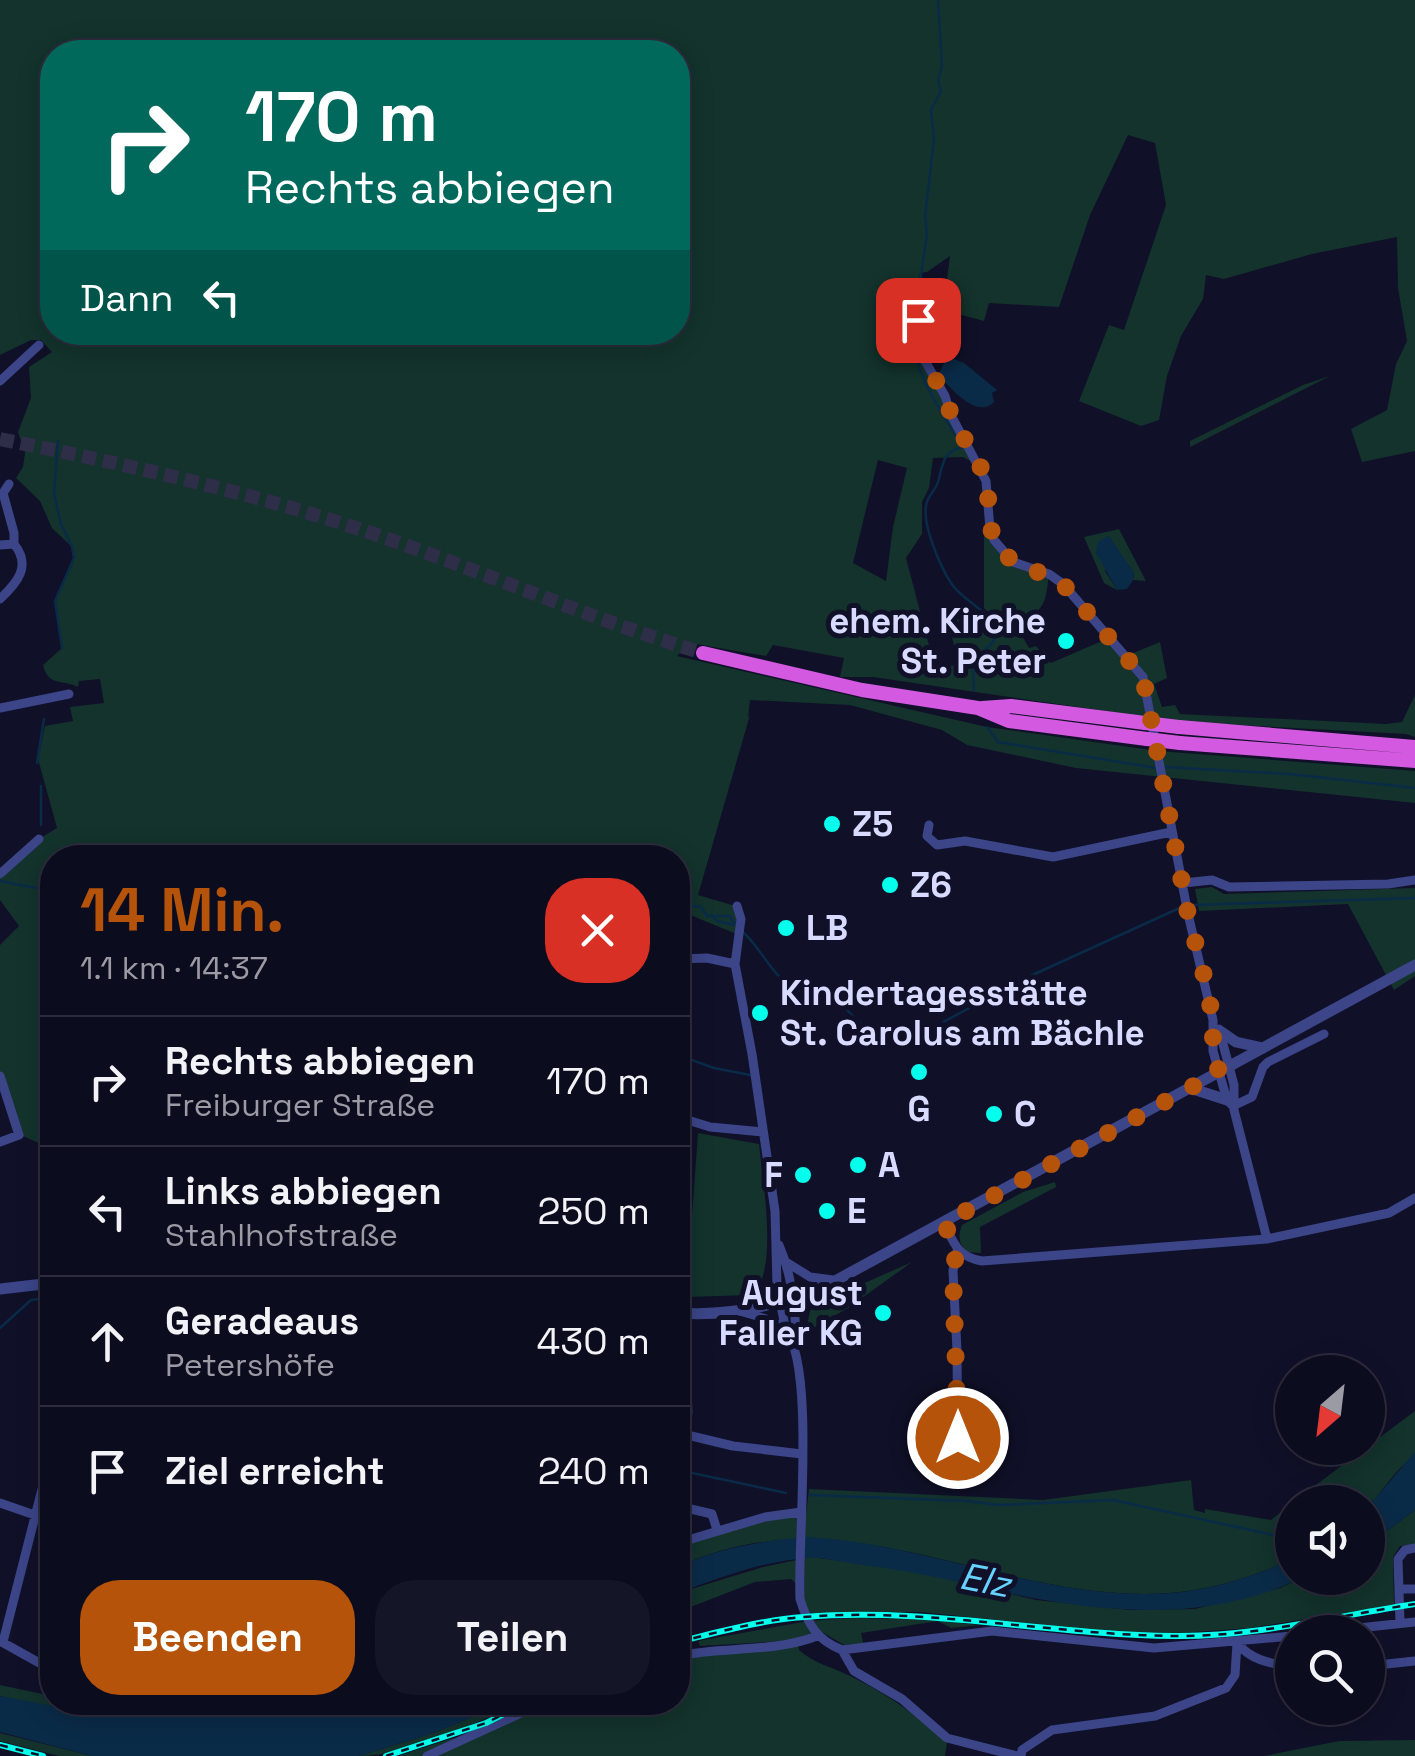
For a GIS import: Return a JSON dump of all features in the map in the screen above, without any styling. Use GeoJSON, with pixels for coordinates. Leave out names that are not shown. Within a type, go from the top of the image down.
{"type":"FeatureCollection","features":[{"type":"Feature","properties":{"kind":"highway"},"geometry":{"type":"LineString","coordinates":[[703,654],[862,690],[978,708],[1009,721],[1146,731],[1415,761]]}},
{"type":"Feature","properties":{"kind":"highway"},"geometry":{"type":"LineString","coordinates":[[1180,735],[1407,746],[1415,737]]}},
{"type":"Feature","properties":{"kind":"street"},"geometry":{"type":"LineString","coordinates":[[918,318],[918,346],[925,364],[986,481],[994,540],[1014,562],[1049,574],[1063,584],[1143,677],[1188,914],[1217,1027],[1230,1103],[1267,1240]]}},
{"type":"Feature","properties":{"kind":"street"},"geometry":{"type":"LineString","coordinates":[[0,381],[39,345]]}},
{"type":"Feature","properties":{"kind":"street"},"geometry":{"type":"LineString","coordinates":[[0,600],[21,576],[21,552],[14,544],[3,493],[9,484]]}},
{"type":"Feature","properties":{"kind":"street"},"geometry":{"type":"LineString","coordinates":[[0,545],[14,544]]}},
{"type":"Feature","properties":{"kind":"street"},"geometry":{"type":"LineString","coordinates":[[0,708],[69,694]]}},
{"type":"Feature","properties":{"kind":"street"},"geometry":{"type":"LineString","coordinates":[[929,825],[926,836],[937,845],[964,841],[1053,857],[1171,832]]}},
{"type":"Feature","properties":{"kind":"street"},"geometry":{"type":"LineString","coordinates":[[0,874],[39,839]]}},
{"type":"Feature","properties":{"kind":"street"},"geometry":{"type":"LineString","coordinates":[[1182,883],[1212,880],[1228,887],[1415,880]]}},
{"type":"Feature","properties":{"kind":"street"},"geometry":{"type":"LineString","coordinates":[[737,906],[740,919],[735,964],[752,1056],[786,1301],[796,1313],[802,1454],[800,1582],[804,1612],[817,1636],[842,1650],[854,1671],[902,1699],[947,1738],[1019,1756],[1052,1730],[1155,1716],[1226,1688],[1235,1674],[1236,1644]]}},
{"type":"Feature","properties":{"kind":"street"},"geometry":{"type":"LineString","coordinates":[[690,959],[735,964]]}},
{"type":"Feature","properties":{"kind":"street"},"geometry":{"type":"LineString","coordinates":[[690,1313],[740,1311],[786,1301],[835,1281],[1415,965]]}},
{"type":"Feature","properties":{"kind":"street"},"geometry":{"type":"LineString","coordinates":[[1217,1027],[1236,1042],[1263,1048]]}},
{"type":"Feature","properties":{"kind":"street"},"geometry":{"type":"LineString","coordinates":[[1190,1088],[1230,1103],[1252,1097],[1268,1062],[1324,1034]]}},
{"type":"Feature","properties":{"kind":"street"},"geometry":{"type":"LineString","coordinates":[[0,1076],[19,1135],[0,1142]]}},
{"type":"Feature","properties":{"kind":"street"},"geometry":{"type":"LineString","coordinates":[[690,1122],[710,1128],[763,1132]]}},
{"type":"Feature","properties":{"kind":"street"},"geometry":{"type":"LineString","coordinates":[[944,1223],[957,1250],[982,1262],[1267,1240],[1389,1212],[1415,1198]]}},
{"type":"Feature","properties":{"kind":"street"},"geometry":{"type":"LineString","coordinates":[[778,1243],[786,1262],[786,1331],[796,1352]]}},
{"type":"Feature","properties":{"kind":"street"},"geometry":{"type":"LineString","coordinates":[[957,1250],[953,1270],[958,1351],[958,1482]]}},
{"type":"Feature","properties":{"kind":"street"},"geometry":{"type":"LineString","coordinates":[[786,1262],[810,1277],[835,1281]]}},
{"type":"Feature","properties":{"kind":"street"},"geometry":{"type":"LineString","coordinates":[[0,1288],[40,1284]]}},
{"type":"Feature","properties":{"kind":"street"},"geometry":{"type":"LineString","coordinates":[[740,1311],[786,1331]]}},
{"type":"Feature","properties":{"kind":"street"},"geometry":{"type":"LineString","coordinates":[[690,1436],[733,1446],[802,1454]]}},
{"type":"Feature","properties":{"kind":"street"},"geometry":{"type":"LineString","coordinates":[[40,1493],[1,1641],[40,1663]]}},
{"type":"Feature","properties":{"kind":"street"},"geometry":{"type":"LineString","coordinates":[[0,1504],[40,1517]]}},
{"type":"Feature","properties":{"kind":"street"},"geometry":{"type":"LineString","coordinates":[[690,1509],[712,1514],[717,1530]]}},
{"type":"Feature","properties":{"kind":"street"},"geometry":{"type":"LineString","coordinates":[[690,1539],[717,1530],[801,1516]]}},
{"type":"Feature","properties":{"kind":"street"},"geometry":{"type":"LineString","coordinates":[[1400,1623],[1398,1559],[1405,1550],[1415,1548]]}},
{"type":"Feature","properties":{"kind":"street"},"geometry":{"type":"LineString","coordinates":[[1400,1589],[1415,1588]]}},
{"type":"Feature","properties":{"kind":"street"},"geometry":{"type":"LineString","coordinates":[[1385,1625],[1415,1622]]}},
{"type":"Feature","properties":{"kind":"street"},"geometry":{"type":"LineString","coordinates":[[842,1650],[992,1631],[1154,1648],[1275,1638]]}},
{"type":"Feature","properties":{"kind":"street"},"geometry":{"type":"LineString","coordinates":[[690,1653],[804,1642],[817,1636]]}},
{"type":"Feature","properties":{"kind":"street"},"geometry":{"type":"LineString","coordinates":[[1236,1644],[1259,1661],[1275,1664]]}},
{"type":"Feature","properties":{"kind":"street"},"geometry":{"type":"LineString","coordinates":[[1385,1665],[1415,1662]]}},
{"type":"Feature","properties":{"kind":"street"},"geometry":{"type":"LineString","coordinates":[[427,1756],[517,1715]]}},
{"type":"Feature","properties":{"kind":"green space"},"geometry":{"type":"Polygon","coordinates":[[[0,0],[1415,0],[1415,451],[1362,462],[1351,429],[1387,410],[1396,364],[1407,341],[1398,288],[1397,237],[1312,254],[1224,279],[1206,275],[1203,299],[1181,336],[1167,376],[1159,420],[1141,426],[1079,401],[1109,325],[1124,330],[1166,205],[1155,143],[1128,135],[1090,215],[1059,307],[989,303],[984,321],[943,310],[950,256],[920,273],[918,346],[981,467],[963,457],[933,458],[929,488],[922,502],[922,534],[906,558],[936,672],[959,663],[946,616],[958,605],[991,631],[1001,625],[984,608],[984,532],[990,529],[1003,552],[1049,574],[1042,606],[1015,624],[1029,648],[1036,646],[1051,663],[1111,637],[1126,656],[1160,642],[1167,678],[1154,684],[1162,707],[1175,705],[1180,714],[1386,724],[1402,722],[1415,695],[1415,737],[1181,722],[873,677],[840,677],[844,658],[773,645],[766,656],[690,643],[677,656],[987,727],[1158,751],[1415,771],[1415,803],[1076,768],[967,745],[942,730],[850,705],[750,700],[748,718],[750,715],[698,895],[742,908],[739,935],[690,915],[690,845],[40,845],[40,1144],[23,1136],[0,1072],[0,945],[19,926],[0,900],[0,874],[57,828],[38,759],[45,726],[73,721],[70,707],[104,703],[100,679],[79,681],[78,687],[52,680],[43,665],[62,648],[55,601],[74,558],[72,547],[52,528],[40,501],[16,478],[25,453],[18,432],[31,398],[29,367],[52,352],[46,345],[690,345],[690,40],[40,40],[40,340],[31,340],[0,355],[0,0]],[[878,460],[853,563],[886,581],[893,527],[907,468],[878,460]]]}},
{"type":"Feature","properties":{"kind":"green space"},"geometry":{"type":"Polygon","coordinates":[[[1330,376],[1190,447],[1190,441],[1303,385],[1330,376]]]}},
{"type":"Feature","properties":{"kind":"green space"},"geometry":{"type":"Polygon","coordinates":[[[1119,529],[1146,581],[1133,580],[1134,573],[1108,536],[1105,571],[1117,590],[1104,583],[1084,537],[1119,529]]]}},
{"type":"Feature","properties":{"kind":"green space"},"geometry":{"type":"Polygon","coordinates":[[[1212,887],[1224,894],[1415,888],[1415,976],[1394,990],[1348,904],[1199,911],[1195,889],[1212,887]]]}},
{"type":"Feature","properties":{"kind":"green space"},"geometry":{"type":"Polygon","coordinates":[[[698,1133],[759,1144],[767,1247],[760,1284],[751,1295],[690,1297],[698,1133]]]}},
{"type":"Feature","properties":{"kind":"green space"},"geometry":{"type":"Polygon","coordinates":[[[1055,1182],[1056,1187],[980,1227],[981,1253],[964,1249],[960,1239],[962,1225],[1023,1192],[1055,1182]]]}},
{"type":"Feature","properties":{"kind":"green space"},"geometry":{"type":"Polygon","coordinates":[[[912,1262],[848,1308],[806,1332],[810,1311],[817,1304],[912,1262]]]}},
{"type":"Feature","properties":{"kind":"green space"},"geometry":{"type":"Polygon","coordinates":[[[1415,1411],[1415,1456],[1385,1486],[1316,1485],[1343,1465],[1385,1465],[1385,1433],[1415,1411]]]}},
{"type":"Feature","properties":{"kind":"green space"},"geometry":{"type":"Polygon","coordinates":[[[1191,1480],[1194,1510],[1271,1520],[1275,1517],[1275,1566],[1221,1584],[1146,1594],[1086,1590],[1027,1580],[855,1542],[797,1539],[738,1546],[690,1563],[690,1539],[765,1517],[806,1515],[809,1489],[1043,1500],[1191,1480]]]}},
{"type":"Feature","properties":{"kind":"green space"},"geometry":{"type":"Polygon","coordinates":[[[1415,1510],[1415,1545],[1400,1546],[1393,1557],[1394,1605],[1331,1615],[1275,1615],[1275,1624],[1250,1628],[1181,1633],[1110,1632],[920,1612],[804,1613],[799,1586],[791,1579],[755,1582],[690,1607],[690,1589],[811,1557],[904,1569],[1036,1600],[1130,1610],[1195,1609],[1275,1589],[1275,1595],[1385,1595],[1385,1532],[1415,1510]]]}},
{"type":"Feature","properties":{"kind":"green space"},"geometry":{"type":"Polygon","coordinates":[[[921,1619],[979,1625],[951,1628],[938,1621],[861,1633],[863,1643],[844,1645],[817,1629],[800,1640],[700,1646],[698,1641],[808,1621],[921,1619]]]}},
{"type":"Feature","properties":{"kind":"green space"},"geometry":{"type":"Polygon","coordinates":[[[798,1644],[799,1650],[811,1659],[862,1682],[912,1713],[947,1743],[945,1756],[398,1756],[453,1738],[460,1741],[518,1715],[690,1715],[690,1655],[798,1644]]]}},
{"type":"Feature","properties":{"kind":"green space"},"geometry":{"type":"Polygon","coordinates":[[[0,1685],[40,1693],[40,1705],[0,1696],[0,1685]]]}},
{"type":"Feature","properties":{"kind":"green space"},"geometry":{"type":"Polygon","coordinates":[[[116,1715],[274,1715],[181,1719],[116,1715]]]}},
{"type":"Feature","properties":{"kind":"green space"},"geometry":{"type":"Polygon","coordinates":[[[474,1715],[493,1715],[419,1744],[359,1756],[413,1739],[474,1715]]]}},
{"type":"Feature","properties":{"kind":"green space"},"geometry":{"type":"Polygon","coordinates":[[[0,1733],[92,1756],[59,1756],[0,1741],[0,1733]]]}},
{"type":"Feature","properties":{"kind":"green space"},"geometry":{"type":"Polygon","coordinates":[[[1415,1740],[1415,1756],[1264,1756],[1339,1741],[1415,1740]]]}},
{"type":"Feature","properties":{"kind":"water"},"geometry":{"type":"Polygon","coordinates":[[[951,358],[964,363],[997,390],[992,393],[994,402],[987,407],[972,405],[938,375],[951,358]]]}},
{"type":"Feature","properties":{"kind":"water"},"geometry":{"type":"Polygon","coordinates":[[[1109,536],[1134,573],[1127,589],[1117,590],[1096,553],[1098,542],[1109,536]]]}},
{"type":"Feature","properties":{"kind":"water"},"geometry":{"type":"Polygon","coordinates":[[[1415,1452],[1415,1510],[1385,1532],[1385,1487],[1415,1452]]]}},
{"type":"Feature","properties":{"kind":"water","name":"Elz"},"geometry":{"type":"Polygon","coordinates":[[[807,1537],[850,1541],[1060,1586],[1145,1594],[1202,1589],[1275,1566],[1275,1588],[1218,1604],[1132,1610],[1044,1600],[907,1572],[810,1558],[759,1566],[690,1589],[690,1562],[741,1546],[807,1537]]]}},
{"type":"Feature","properties":{"kind":"water"},"geometry":{"type":"Polygon","coordinates":[[[0,1696],[40,1704],[40,1715],[477,1715],[359,1756],[92,1756],[0,1732],[0,1696]]]}},
{"type":"Feature","properties":{"kind":"waterway"},"geometry":{"type":"LineString","coordinates":[[915,318],[927,234],[925,216],[934,140],[931,110],[941,91],[938,0]]}},
{"type":"Feature","properties":{"kind":"waterway"},"geometry":{"type":"LineString","coordinates":[[914,326],[922,374],[963,447],[947,455],[928,499],[929,531],[951,583],[990,619],[998,633],[973,661],[974,691]]}},
{"type":"Feature","properties":{"kind":"waterway"},"geometry":{"type":"LineString","coordinates":[[58,441],[54,494],[74,558],[55,601],[62,648]]}},
{"type":"Feature","properties":{"kind":"waterway"},"geometry":{"type":"LineString","coordinates":[[37,763],[44,719]]}},
{"type":"Feature","properties":{"kind":"waterway"},"geometry":{"type":"LineString","coordinates":[[987,727],[998,742],[1156,768]]}},
{"type":"Feature","properties":{"kind":"waterway"},"geometry":{"type":"LineString","coordinates":[[1164,767],[1290,774],[1415,788]]}},
{"type":"Feature","properties":{"kind":"waterway"},"geometry":{"type":"LineString","coordinates":[[41,786],[41,825]]}},
{"type":"Feature","properties":{"kind":"waterway"},"geometry":{"type":"LineString","coordinates":[[0,881],[40,889]]}},
{"type":"Feature","properties":{"kind":"waterway"},"geometry":{"type":"LineString","coordinates":[[1192,905],[1415,898]]}},
{"type":"Feature","properties":{"kind":"waterway"},"geometry":{"type":"LineString","coordinates":[[690,907],[700,906],[707,916],[730,916],[735,924]]}},
{"type":"Feature","properties":{"kind":"waterway"},"geometry":{"type":"LineString","coordinates":[[744,933],[790,986],[834,1000],[872,1031],[910,1038],[928,1032],[1017,982],[1184,906]]}},
{"type":"Feature","properties":{"kind":"waterway"},"geometry":{"type":"LineString","coordinates":[[712,915],[717,921],[735,925]]}},
{"type":"Feature","properties":{"kind":"waterway"},"geometry":{"type":"LineString","coordinates":[[690,1059],[750,1075]]}},
{"type":"Feature","properties":{"kind":"waterway"},"geometry":{"type":"LineString","coordinates":[[0,1328],[31,1300],[40,1299]]}},
{"type":"Feature","properties":{"kind":"waterway"},"geometry":{"type":"LineString","coordinates":[[690,1473],[786,1493]]}},
{"type":"Feature","properties":{"kind":"waterway"},"geometry":{"type":"LineString","coordinates":[[810,1495],[998,1505],[1113,1500],[1275,1535]]}},
{"type":"Feature","properties":{"kind":"tunnel"},"geometry":{"type":"LineString","coordinates":[[0,439],[178,478],[310,513],[703,653]]}},
{"type":"Feature","properties":{"kind":"railway"},"geometry":{"type":"LineString","coordinates":[[690,1639],[772,1621],[850,1615],[943,1618],[1129,1634],[1205,1635],[1415,1604]]}},
{"type":"Feature","properties":{"kind":"railway"},"geometry":{"type":"LineString","coordinates":[[386,1756],[502,1715]]}},
{"type":"Feature","properties":{"kind":"railway"},"geometry":{"type":"LineString","coordinates":[[0,1745],[43,1756]]}},
{"type":"Feature","properties":{"kind":"place","name":"ehem. Kirche St. Peter"},"geometry":{"type":"Point","coordinates":[1066,641]}},
{"type":"Feature","properties":{"kind":"place","name":"Z5"},"geometry":{"type":"Point","coordinates":[832,824]}},
{"type":"Feature","properties":{"kind":"place","name":"Z6"},"geometry":{"type":"Point","coordinates":[890,885]}},
{"type":"Feature","properties":{"kind":"place","name":"LB"},"geometry":{"type":"Point","coordinates":[786,928]}},
{"type":"Feature","properties":{"kind":"place","name":"Kindertagesstätte St. Carolus am Bächle"},"geometry":{"type":"Point","coordinates":[760,1013]}},
{"type":"Feature","properties":{"kind":"place","name":"G"},"geometry":{"type":"Point","coordinates":[919,1072]}},
{"type":"Feature","properties":{"kind":"place","name":"C"},"geometry":{"type":"Point","coordinates":[994,1114]}},
{"type":"Feature","properties":{"kind":"place","name":"A"},"geometry":{"type":"Point","coordinates":[858,1165]}},
{"type":"Feature","properties":{"kind":"place","name":"F"},"geometry":{"type":"Point","coordinates":[803,1175]}},
{"type":"Feature","properties":{"kind":"place","name":"E"},"geometry":{"type":"Point","coordinates":[827,1211]}},
{"type":"Feature","properties":{"kind":"place","name":"August Faller KG"},"geometry":{"type":"Point","coordinates":[883,1313]}},
{"type":"Feature","properties":{"kind":"route"},"geometry":{"type":"LineString","coordinates":[[918,320],[918,346],[925,364],[986,481],[994,540],[1014,562],[1049,574],[1063,584],[1143,677],[1171,832],[1207,987],[1213,1051],[1219,1072],[944,1223],[957,1250],[953,1270],[958,1438]]}}]}
